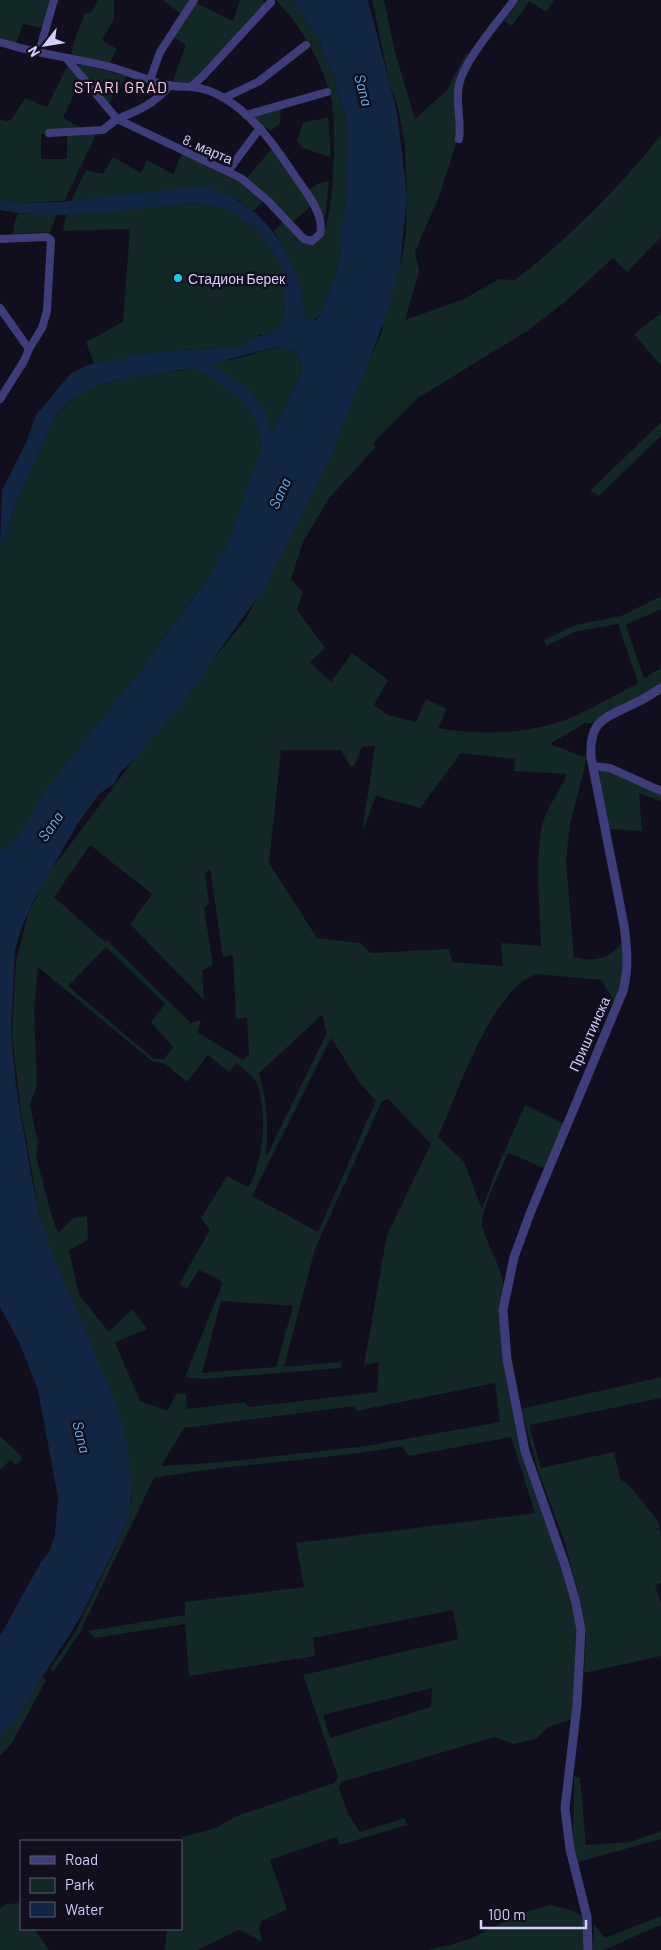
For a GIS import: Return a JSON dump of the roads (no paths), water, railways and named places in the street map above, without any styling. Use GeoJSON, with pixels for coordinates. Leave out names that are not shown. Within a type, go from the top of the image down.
{"type":"FeatureCollection","features":[{"type":"Feature","properties":{"kind":"street"},"geometry":{"type":"LineString","coordinates":[[39,52],[54,0]]}},
{"type":"Feature","properties":{"kind":"street"},"geometry":{"type":"LineString","coordinates":[[150,80],[160,52],[194,0]]}},
{"type":"Feature","properties":{"kind":"street"},"geometry":{"type":"LineString","coordinates":[[459,139],[458,93],[461,79],[485,39],[514,0]]}},
{"type":"Feature","properties":{"kind":"street"},"geometry":{"type":"LineString","coordinates":[[192,86],[272,2]]}},
{"type":"Feature","properties":{"kind":"street"},"geometry":{"type":"LineString","coordinates":[[0,42],[112,68],[170,85],[192,86],[208,90],[224,98],[260,128],[228,171]]}},
{"type":"Feature","properties":{"kind":"street"},"geometry":{"type":"LineString","coordinates":[[224,98],[258,82],[306,45]]}},
{"type":"Feature","properties":{"kind":"street"},"geometry":{"type":"LineString","coordinates":[[67,59],[118,119]]}},
{"type":"Feature","properties":{"kind":"street"},"geometry":{"type":"LineString","coordinates":[[49,133],[103,130],[118,119],[137,111],[157,99],[170,85]]}},
{"type":"Feature","properties":{"kind":"street"},"geometry":{"type":"LineString","coordinates":[[246,115],[327,92]]}},
{"type":"Feature","properties":{"kind":"street","name":"8. марта"},"geometry":{"type":"LineString","coordinates":[[118,119],[180,151],[228,171],[253,188],[304,239],[312,241],[318,238],[321,229],[318,216],[306,192],[260,128]]}},
{"type":"Feature","properties":{"kind":"street"},"geometry":{"type":"LineString","coordinates":[[0,239],[47,237],[51,240],[47,311],[42,328],[0,399]]}},
{"type":"Feature","properties":{"kind":"street"},"geometry":{"type":"LineString","coordinates":[[0,308],[28,349]]}},
{"type":"Feature","properties":{"kind":"street","name":"Приштинска"},"geometry":{"type":"LineString","coordinates":[[588,1950],[587,1917],[570,1849],[566,1808],[577,1705],[581,1630],[576,1603],[565,1565],[533,1476],[518,1419],[504,1335],[503,1310],[506,1286],[514,1257],[531,1211],[623,991],[627,977],[627,947],[624,925],[593,766],[592,738],[596,725],[611,714],[634,704],[661,688]]}},
{"type":"Feature","properties":{"kind":"street"},"geometry":{"type":"LineString","coordinates":[[593,766],[610,768],[661,791]]}},
{"type":"Feature","properties":{"kind":"water","name":"Sana"},"geometry":{"type":"Polygon","coordinates":[[[293,0],[368,0],[397,112],[407,195],[400,267],[391,301],[329,459],[264,588],[176,711],[127,767],[121,771],[114,784],[99,794],[78,823],[34,900],[22,926],[15,950],[11,1032],[16,1086],[40,1217],[56,1263],[118,1408],[125,1433],[132,1488],[129,1515],[118,1542],[80,1618],[18,1716],[0,1738],[0,1636],[41,1562],[49,1552],[55,1535],[58,1497],[38,1390],[19,1342],[0,1307],[0,850],[7,850],[15,842],[42,797],[67,762],[135,678],[212,572],[228,543],[262,446],[259,429],[246,404],[214,380],[195,370],[132,377],[104,383],[79,395],[67,403],[57,414],[17,500],[0,550],[2,490],[26,443],[36,415],[71,373],[88,365],[163,351],[238,347],[255,337],[268,334],[280,325],[284,315],[281,268],[272,250],[253,227],[228,210],[206,204],[193,203],[72,215],[48,215],[0,210],[0,199],[18,203],[60,202],[200,186],[223,193],[243,204],[275,234],[295,273],[302,295],[305,318],[316,320],[322,312],[335,276],[342,245],[342,222],[346,195],[347,128],[343,105],[336,89],[335,72],[327,63],[320,40],[293,0]],[[279,346],[211,364],[249,389],[264,411],[272,432],[302,370],[300,360],[295,353],[279,346]]]}},
{"type":"Feature","properties":{"kind":"place","name":"Стадион Берек"},"geometry":{"type":"Point","coordinates":[178,278]}},
{"type":"Feature","properties":{"kind":"district","name":"STARI GRAD"},"geometry":{"type":"Point","coordinates":[121,86]}}]}
